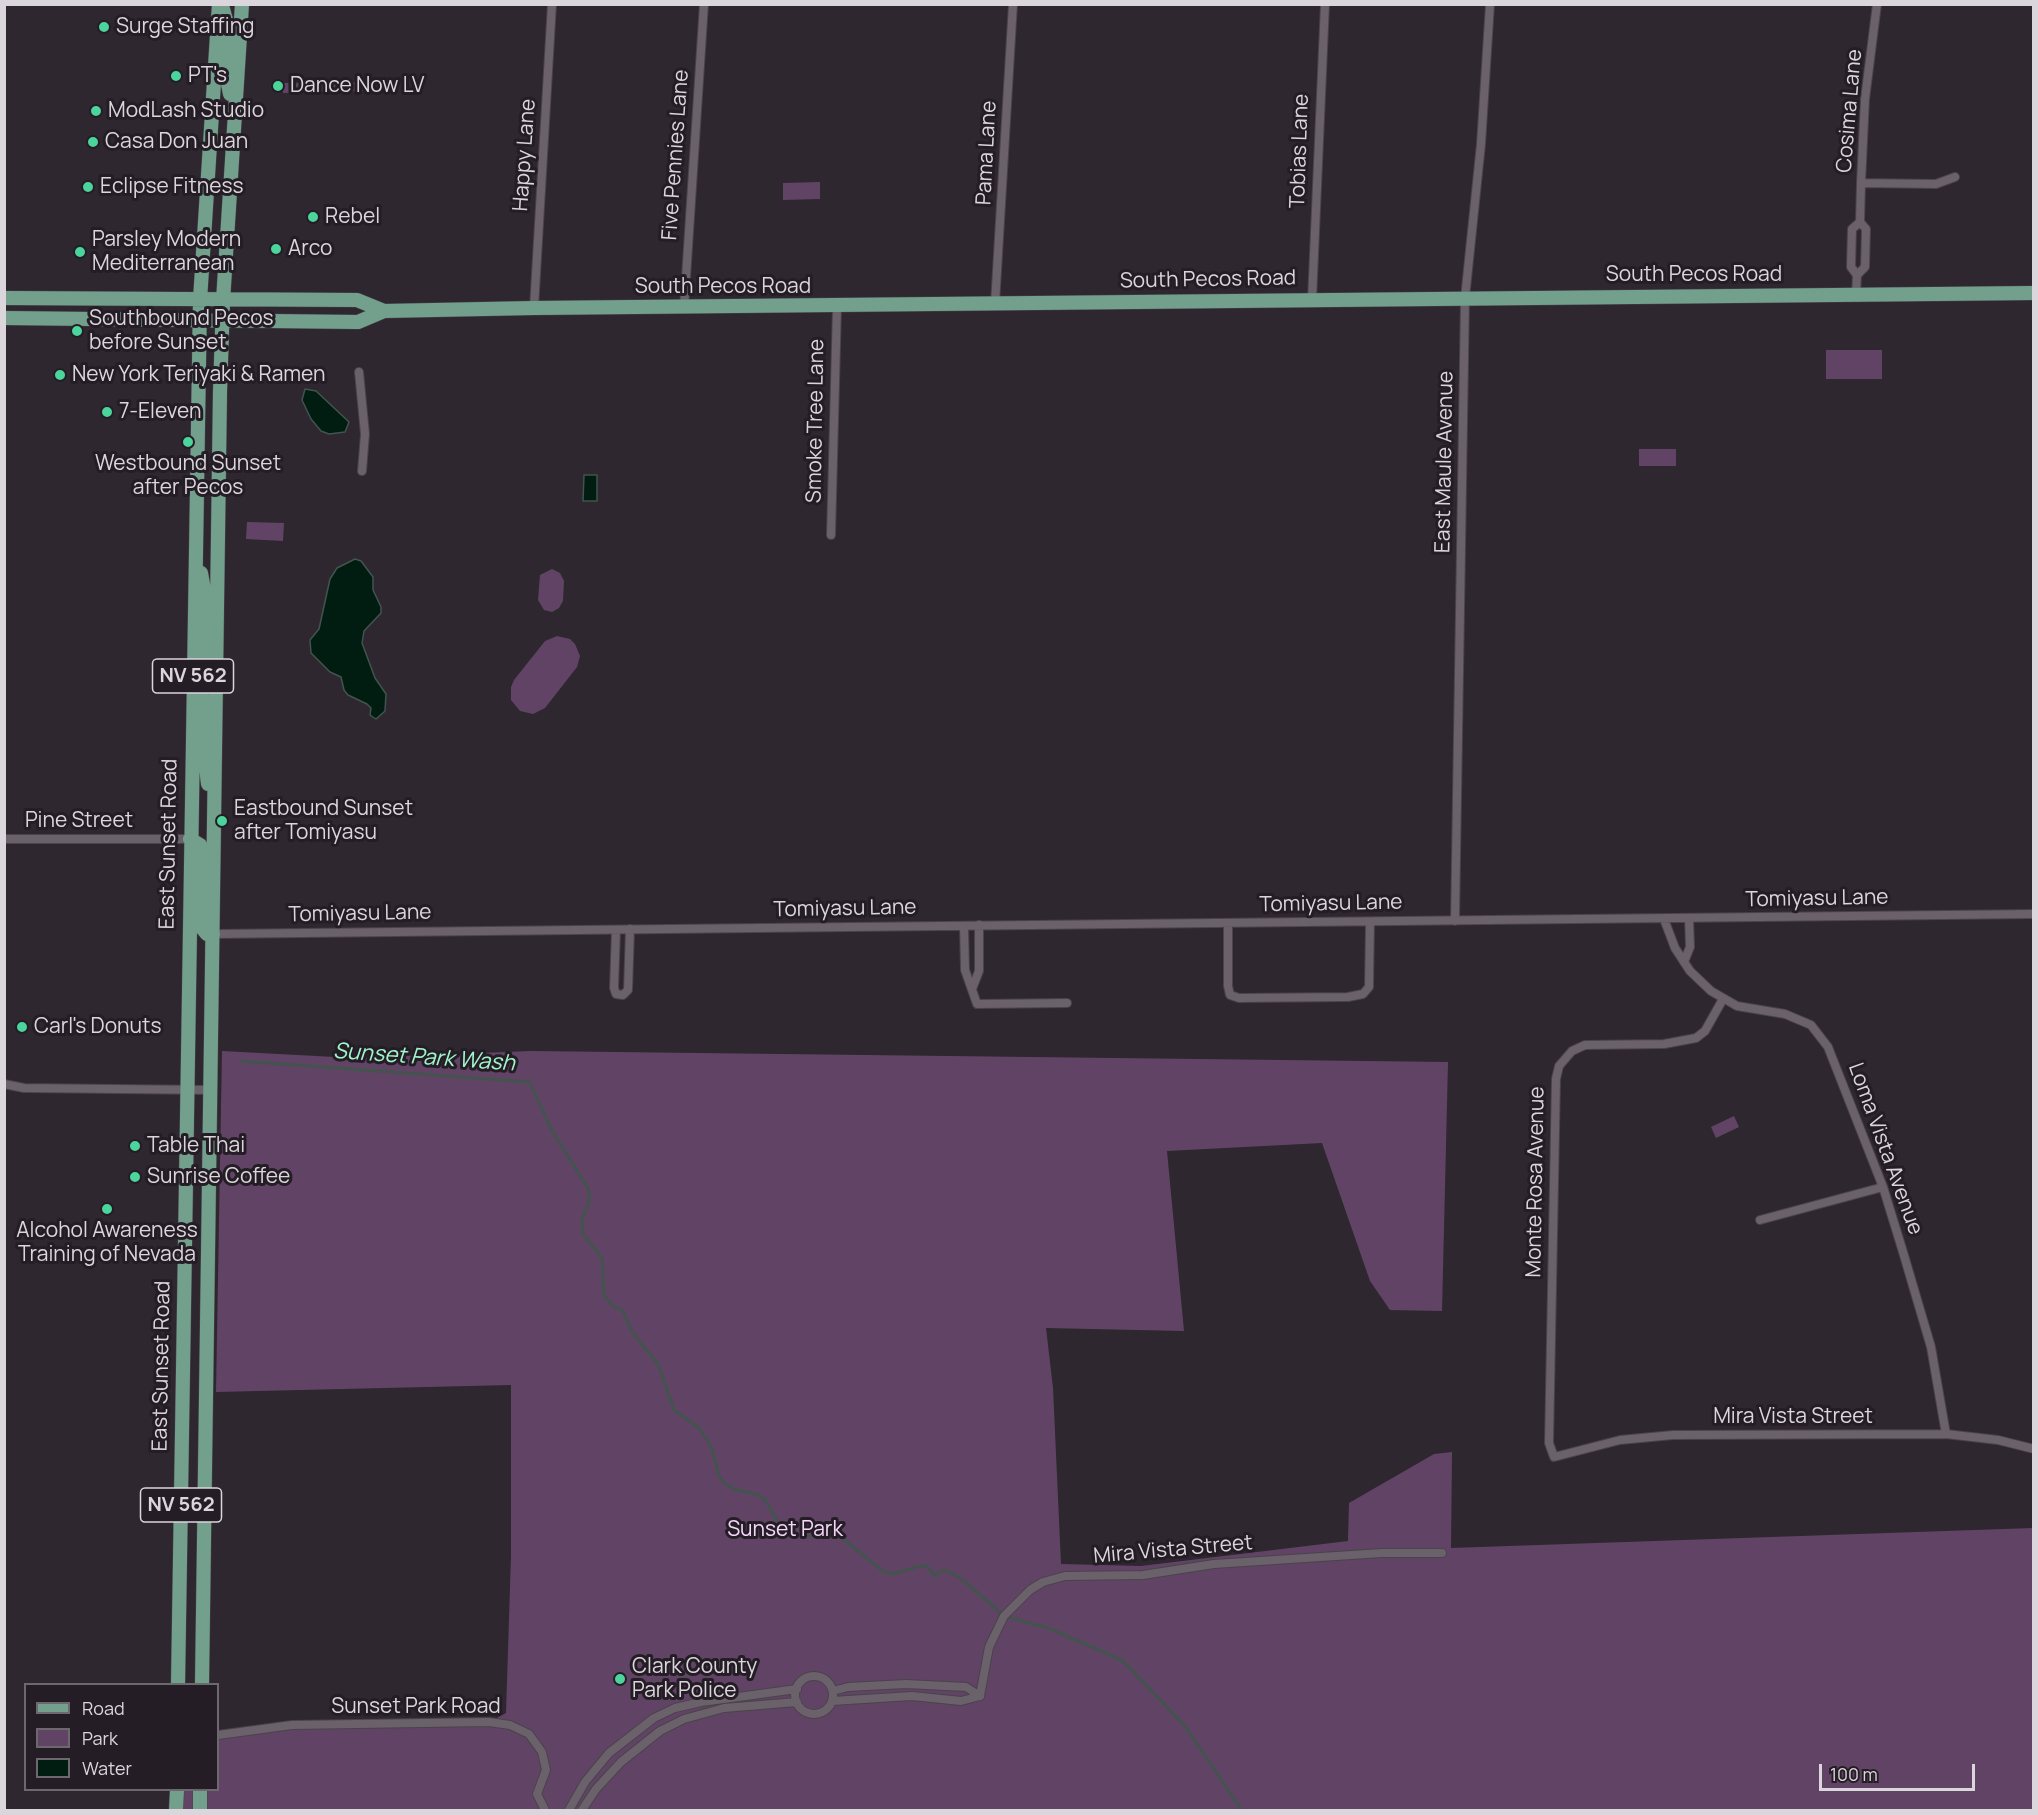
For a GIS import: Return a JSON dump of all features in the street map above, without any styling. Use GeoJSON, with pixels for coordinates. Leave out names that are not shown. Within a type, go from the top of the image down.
{"type":"FeatureCollection","features":[{"type":"Feature","properties":{"kind":"main road","name":"NV 562"},"geometry":{"type":"LineString","coordinates":[[202,1683],[222,320],[242,4]]}},
{"type":"Feature","properties":{"kind":"main road"},"geometry":{"type":"LineString","coordinates":[[219,5],[224,9],[229,31],[228,84],[231,95],[236,100]]}},
{"type":"Feature","properties":{"kind":"main road","name":"East Sunset Road"},"geometry":{"type":"LineString","coordinates":[[178,1683],[192,685],[200,300],[219,5]]}},
{"type":"Feature","properties":{"kind":"main road","name":"South Pecos Road"},"geometry":{"type":"LineString","coordinates":[[4,318],[358,322],[384,311],[2034,293]]}},
{"type":"Feature","properties":{"kind":"main road","name":"South Pecos Road"},"geometry":{"type":"LineString","coordinates":[[4,298],[357,300],[384,311]]}},
{"type":"Feature","properties":{"kind":"main road"},"geometry":{"type":"LineString","coordinates":[[196,556],[206,601],[206,669],[211,683],[216,686]]}},
{"type":"Feature","properties":{"kind":"main road"},"geometry":{"type":"LineString","coordinates":[[192,685],[198,685],[204,702],[204,751],[214,840]]}},
{"type":"Feature","properties":{"kind":"main road"},"geometry":{"type":"LineString","coordinates":[[190,839],[200,844],[202,928],[207,934],[213,934]]}},
{"type":"Feature","properties":{"kind":"main road"},"geometry":{"type":"LineString","coordinates":[[183,1326],[207,1326]]}},
{"type":"Feature","properties":{"kind":"main road"},"geometry":{"type":"LineString","coordinates":[[177,1791],[177,1810]]}},
{"type":"Feature","properties":{"kind":"main road"},"geometry":{"type":"LineString","coordinates":[[200,1791],[200,1810]]}},
{"type":"Feature","properties":{"kind":"street","name":"Happy Lane"},"geometry":{"type":"LineString","coordinates":[[534,309],[552,4]]}},
{"type":"Feature","properties":{"kind":"street","name":"Five Pennies Lane"},"geometry":{"type":"LineString","coordinates":[[684,308],[704,4]]}},
{"type":"Feature","properties":{"kind":"street","name":"Pama Lane"},"geometry":{"type":"LineString","coordinates":[[995,304],[1013,4]]}},
{"type":"Feature","properties":{"kind":"street","name":"Tobias Lane"},"geometry":{"type":"LineString","coordinates":[[1312,300],[1325,4]]}},
{"type":"Feature","properties":{"kind":"street","name":"East Maule Avenue"},"geometry":{"type":"LineString","coordinates":[[1455,921],[1465,298],[1481,144],[1490,4]]}},
{"type":"Feature","properties":{"kind":"street","name":"Cosima Lane"},"geometry":{"type":"LineString","coordinates":[[1857,275],[1865,267],[1866,229],[1860,222],[1861,183],[1865,99],[1877,4]]}},
{"type":"Feature","properties":{"kind":"street"},"geometry":{"type":"LineString","coordinates":[[1861,183],[1936,184],[1955,177]]}},
{"type":"Feature","properties":{"kind":"street","name":"Cosima Lane"},"geometry":{"type":"LineString","coordinates":[[1856,295],[1857,275],[1851,267],[1852,229],[1860,222]]}},
{"type":"Feature","properties":{"kind":"street","name":"Smoke Tree Lane"},"geometry":{"type":"LineString","coordinates":[[831,536],[837,307]]}},
{"type":"Feature","properties":{"kind":"street"},"geometry":{"type":"LineString","coordinates":[[359,372],[365,434],[362,471]]}},
{"type":"Feature","properties":{"kind":"street","name":"Pine Street"},"geometry":{"type":"LineString","coordinates":[[4,839],[190,839]]}},
{"type":"Feature","properties":{"kind":"street","name":"Tomiyasu Lane"},"geometry":{"type":"LineString","coordinates":[[213,934],[2034,914]]}},
{"type":"Feature","properties":{"kind":"street","name":"Loma Vista Avenue"},"geometry":{"type":"LineString","coordinates":[[1664,918],[1675,948],[1684,962],[1711,992],[1737,1006],[1785,1014],[1811,1025],[1828,1047],[1883,1187],[1931,1347],[1946,1434]]}},
{"type":"Feature","properties":{"kind":"street"},"geometry":{"type":"LineString","coordinates":[[1684,962],[1690,947],[1689,918]]}},
{"type":"Feature","properties":{"kind":"street"},"geometry":{"type":"LineString","coordinates":[[1228,923],[1230,995],[1239,998],[1272,998],[1348,997],[1363,994],[1369,987],[1370,922]]}},
{"type":"Feature","properties":{"kind":"street"},"geometry":{"type":"LineString","coordinates":[[964,926],[964,970],[977,1004],[1067,1003]]}},
{"type":"Feature","properties":{"kind":"street"},"geometry":{"type":"LineString","coordinates":[[972,989],[979,971],[980,926]]}},
{"type":"Feature","properties":{"kind":"street"},"geometry":{"type":"LineString","coordinates":[[616,930],[614,988],[616,994],[623,995],[628,990],[630,929]]}},
{"type":"Feature","properties":{"kind":"street","name":"Monte Rosa Avenue"},"geometry":{"type":"LineString","coordinates":[[1554,1457],[1549,1443],[1549,1431],[1556,1079],[1559,1066],[1572,1051],[1585,1045],[1664,1044],[1696,1038],[1705,1031],[1723,999]]}},
{"type":"Feature","properties":{"kind":"street"},"geometry":{"type":"LineString","coordinates":[[4,1084],[24,1088],[210,1090]]}},
{"type":"Feature","properties":{"kind":"street"},"geometry":{"type":"LineString","coordinates":[[1760,1220],[1883,1187]]}},
{"type":"Feature","properties":{"kind":"street","name":"Mira Vista Street"},"geometry":{"type":"LineString","coordinates":[[1554,1457],[1620,1440],[1670,1436],[1946,1434],[1998,1440],[2034,1449]]}},
{"type":"Feature","properties":{"kind":"street","name":"Mira Vista Street"},"geometry":{"type":"LineString","coordinates":[[980,1696],[989,1647],[1005,1616],[1030,1590],[1043,1582],[1065,1576],[1143,1575],[1214,1564],[1382,1553],[1442,1553]]}},
{"type":"Feature","properties":{"kind":"street"},"geometry":{"type":"LineString","coordinates":[[818,1677],[828,1683],[832,1691],[832,1701],[827,1710],[815,1714],[803,1710],[797,1702],[797,1689],[805,1678],[818,1677]]}},
{"type":"Feature","properties":{"kind":"street"},"geometry":{"type":"LineString","coordinates":[[832,1691],[848,1687],[906,1684],[966,1687],[980,1696]]}},
{"type":"Feature","properties":{"kind":"street"},"geometry":{"type":"LineString","coordinates":[[569,1810],[585,1782],[609,1753],[654,1718],[675,1708],[701,1702],[797,1689]]}},
{"type":"Feature","properties":{"kind":"street"},"geometry":{"type":"LineString","coordinates":[[832,1701],[912,1696],[961,1701],[980,1696]]}},
{"type":"Feature","properties":{"kind":"street"},"geometry":{"type":"LineString","coordinates":[[582,1810],[596,1789],[621,1762],[660,1731],[676,1723],[724,1708],[797,1702]]}},
{"type":"Feature","properties":{"kind":"street","name":"Sunset Park Road"},"geometry":{"type":"LineString","coordinates":[[219,1735],[292,1725],[489,1722],[510,1725],[529,1734],[542,1752],[546,1770],[537,1794],[546,1810]]}},
{"type":"Feature","properties":{"kind":"green space"},"geometry":{"type":"Polygon","coordinates":[[[365,82],[364,91],[283,93],[283,83],[365,82]]]}},
{"type":"Feature","properties":{"kind":"green space"},"geometry":{"type":"Polygon","coordinates":[[[820,182],[820,199],[783,200],[783,183],[820,182]]]}},
{"type":"Feature","properties":{"kind":"green space"},"geometry":{"type":"Polygon","coordinates":[[[1826,350],[1882,350],[1882,379],[1826,379],[1826,350]]]}},
{"type":"Feature","properties":{"kind":"green space"},"geometry":{"type":"Polygon","coordinates":[[[1639,449],[1676,449],[1676,466],[1639,466],[1639,449]]]}},
{"type":"Feature","properties":{"kind":"green space"},"geometry":{"type":"Polygon","coordinates":[[[247,522],[284,523],[283,541],[246,539],[247,522]]]}},
{"type":"Feature","properties":{"kind":"green space"},"geometry":{"type":"Polygon","coordinates":[[[552,569],[560,573],[564,581],[563,601],[559,608],[552,612],[544,610],[538,600],[540,575],[552,569]]]}},
{"type":"Feature","properties":{"kind":"green space"},"geometry":{"type":"Polygon","coordinates":[[[557,636],[570,639],[575,644],[580,656],[577,667],[545,708],[533,714],[520,711],[511,700],[511,687],[514,680],[545,641],[557,636]]]}},
{"type":"Feature","properties":{"kind":"green space","name":"Sunset Park"},"geometry":{"type":"Polygon","coordinates":[[[222,1051],[354,1058],[531,1051],[1448,1062],[1442,1311],[1390,1310],[1370,1281],[1322,1143],[1167,1151],[1184,1331],[1046,1328],[1053,1388],[1061,1564],[1141,1566],[1348,1541],[1349,1503],[1434,1454],[1452,1452],[1451,1548],[2033,1528],[2033,1810],[177,1810],[177,1791],[219,1791],[219,1737],[266,1727],[489,1722],[506,1713],[511,1556],[511,1385],[216,1392],[222,1051]]]}},
{"type":"Feature","properties":{"kind":"green space"},"geometry":{"type":"Polygon","coordinates":[[[1734,1116],[1739,1127],[1716,1138],[1711,1127],[1734,1116]]]}},
{"type":"Feature","properties":{"kind":"water"},"geometry":{"type":"Polygon","coordinates":[[[305,389],[316,391],[349,422],[345,432],[329,434],[321,431],[311,419],[302,400],[305,389]]]}},
{"type":"Feature","properties":{"kind":"water"},"geometry":{"type":"Polygon","coordinates":[[[584,475],[597,475],[597,501],[583,501],[584,475]]]}},
{"type":"Feature","properties":{"kind":"water"},"geometry":{"type":"Polygon","coordinates":[[[355,559],[361,561],[373,577],[373,590],[381,607],[381,613],[364,631],[362,643],[375,678],[386,694],[385,711],[376,719],[370,715],[371,708],[367,704],[348,695],[344,690],[341,677],[330,672],[311,653],[310,640],[319,629],[330,579],[337,568],[355,559]]]}},
{"type":"Feature","properties":{"kind":"waterway","name":"Sunset Park Wash"},"geometry":{"type":"LineString","coordinates":[[241,1061],[530,1082],[551,1129],[589,1190],[589,1203],[582,1219],[583,1234],[602,1258],[604,1295],[613,1306],[623,1311],[632,1332],[658,1364],[674,1410],[699,1428],[711,1446],[719,1476],[724,1483],[734,1489],[759,1495],[766,1501],[780,1526],[795,1534],[809,1536],[824,1532],[842,1538],[884,1572],[893,1574],[920,1566],[927,1566],[935,1576],[940,1571],[948,1571],[963,1580],[1004,1616],[1048,1628],[1122,1660],[1184,1725],[1242,1810]]}},
{"type":"Feature","properties":{"kind":"place","name":"Surge Staffing"},"geometry":{"type":"Point","coordinates":[104,27]}},
{"type":"Feature","properties":{"kind":"place","name":"PT's"},"geometry":{"type":"Point","coordinates":[176,76]}},
{"type":"Feature","properties":{"kind":"place","name":"Dance Now LV"},"geometry":{"type":"Point","coordinates":[278,86]}},
{"type":"Feature","properties":{"kind":"place","name":"ModLash Studio"},"geometry":{"type":"Point","coordinates":[96,111]}},
{"type":"Feature","properties":{"kind":"place","name":"Casa Don Juan"},"geometry":{"type":"Point","coordinates":[93,142]}},
{"type":"Feature","properties":{"kind":"place","name":"Eclipse Fitness"},"geometry":{"type":"Point","coordinates":[88,187]}},
{"type":"Feature","properties":{"kind":"place","name":"Rebel"},"geometry":{"type":"Point","coordinates":[313,217]}},
{"type":"Feature","properties":{"kind":"place","name":"Arco"},"geometry":{"type":"Point","coordinates":[276,249]}},
{"type":"Feature","properties":{"kind":"place","name":"Parsley Modern Mediterranean"},"geometry":{"type":"Point","coordinates":[80,252]}},
{"type":"Feature","properties":{"kind":"place","name":"Southbound Pecos before Sunset"},"geometry":{"type":"Point","coordinates":[77,331]}},
{"type":"Feature","properties":{"kind":"place","name":"New York Teriyaki & Ramen"},"geometry":{"type":"Point","coordinates":[60,375]}},
{"type":"Feature","properties":{"kind":"place","name":"7-Eleven"},"geometry":{"type":"Point","coordinates":[107,412]}},
{"type":"Feature","properties":{"kind":"place","name":"Westbound Sunset after Pecos"},"geometry":{"type":"Point","coordinates":[188,442]}},
{"type":"Feature","properties":{"kind":"place","name":"Eastbound Sunset after Tomiyasu"},"geometry":{"type":"Point","coordinates":[222,821]}},
{"type":"Feature","properties":{"kind":"place","name":"Carl's Donuts"},"geometry":{"type":"Point","coordinates":[22,1027]}},
{"type":"Feature","properties":{"kind":"place","name":"Table Thai"},"geometry":{"type":"Point","coordinates":[135,1146]}},
{"type":"Feature","properties":{"kind":"place","name":"Sunrise Coffee"},"geometry":{"type":"Point","coordinates":[135,1177]}},
{"type":"Feature","properties":{"kind":"place","name":"Alcohol Awareness Training of Nevada"},"geometry":{"type":"Point","coordinates":[107,1209]}},
{"type":"Feature","properties":{"kind":"place","name":"Clark County Park Police"},"geometry":{"type":"Point","coordinates":[620,1679]}}]}
